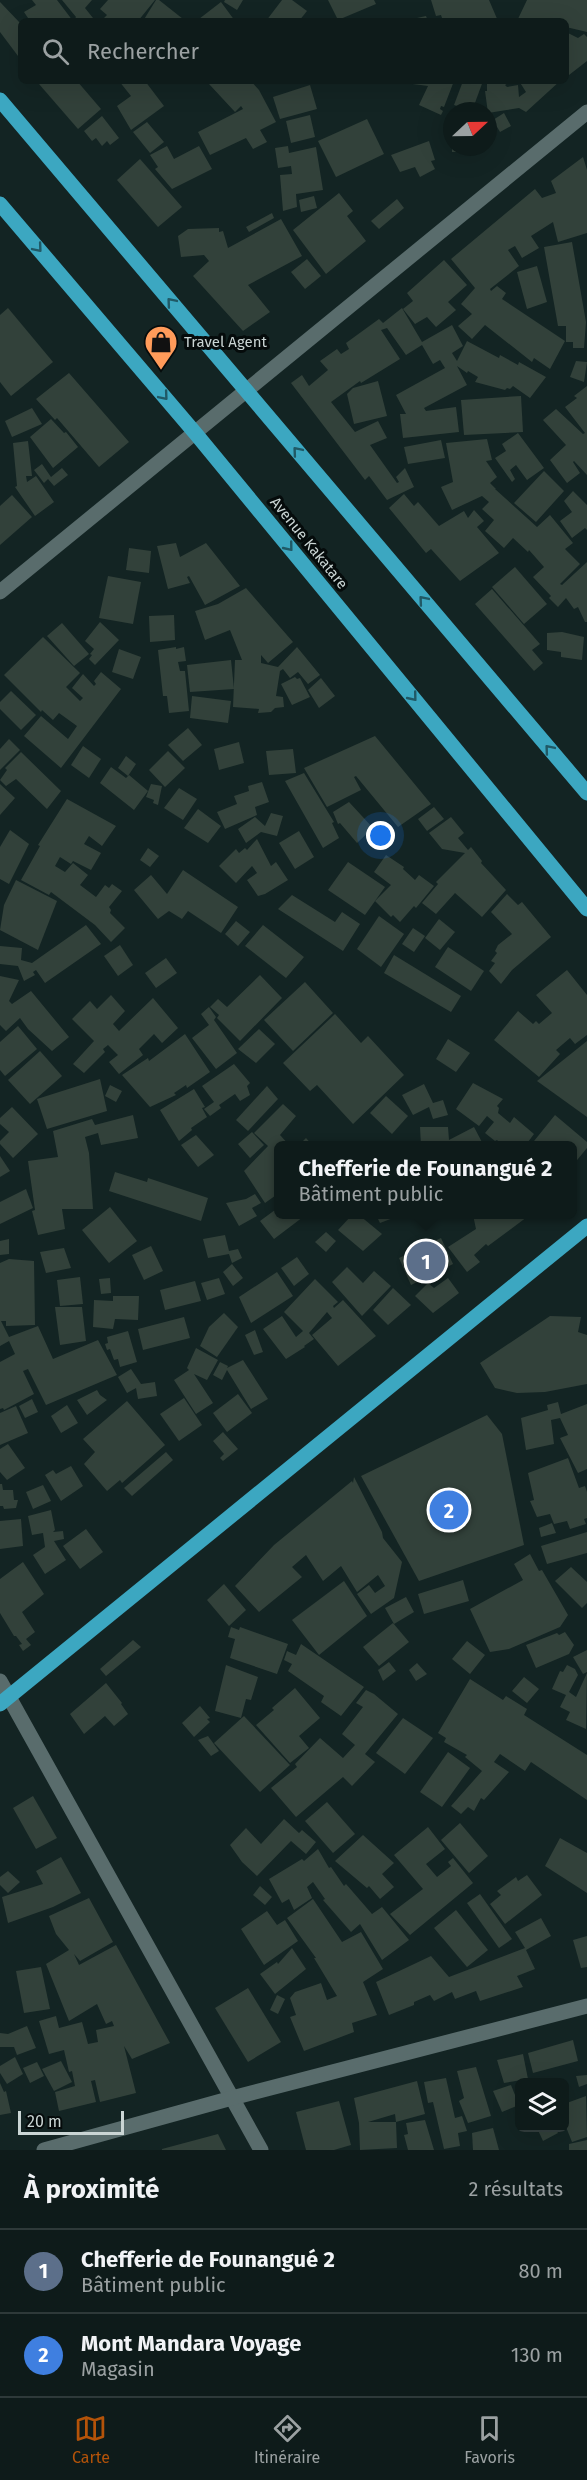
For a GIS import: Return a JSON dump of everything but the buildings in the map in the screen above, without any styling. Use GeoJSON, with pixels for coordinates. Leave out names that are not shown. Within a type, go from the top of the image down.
{"type":"FeatureCollection","features":[{"type":"Feature","properties":{"kind":"main road"},"geometry":{"type":"LineString","coordinates":[[0,100],[587,793]]}},
{"type":"Feature","properties":{"kind":"main road","name":"Avenue Kakatare"},"geometry":{"type":"LineString","coordinates":[[0,204],[196,434],[587,909]]}},
{"type":"Feature","properties":{"kind":"main road"},"geometry":{"type":"LineString","coordinates":[[4,1701],[587,1226]]}},
{"type":"Feature","properties":{"kind":"street"},"geometry":{"type":"LineString","coordinates":[[0,592],[587,112]]}},
{"type":"Feature","properties":{"kind":"street"},"geometry":{"type":"LineString","coordinates":[[0,1681],[4,1701],[261,2150]]}},
{"type":"Feature","properties":{"kind":"street"},"geometry":{"type":"LineString","coordinates":[[44,2150],[232,2098],[587,2006]]}},
{"type":"Feature","properties":{"kind":"place","name":"Travel Agent"},"geometry":{"type":"Point","coordinates":[161,371]}},
{"type":"Feature","properties":{"kind":"place","name":"Chefferie de Founangué 2"},"geometry":{"type":"Point","coordinates":[426,1261]}},
{"type":"Feature","properties":{"kind":"place","name":"Mont Mandara Voyage"},"geometry":{"type":"Point","coordinates":[449,1510]}}]}
